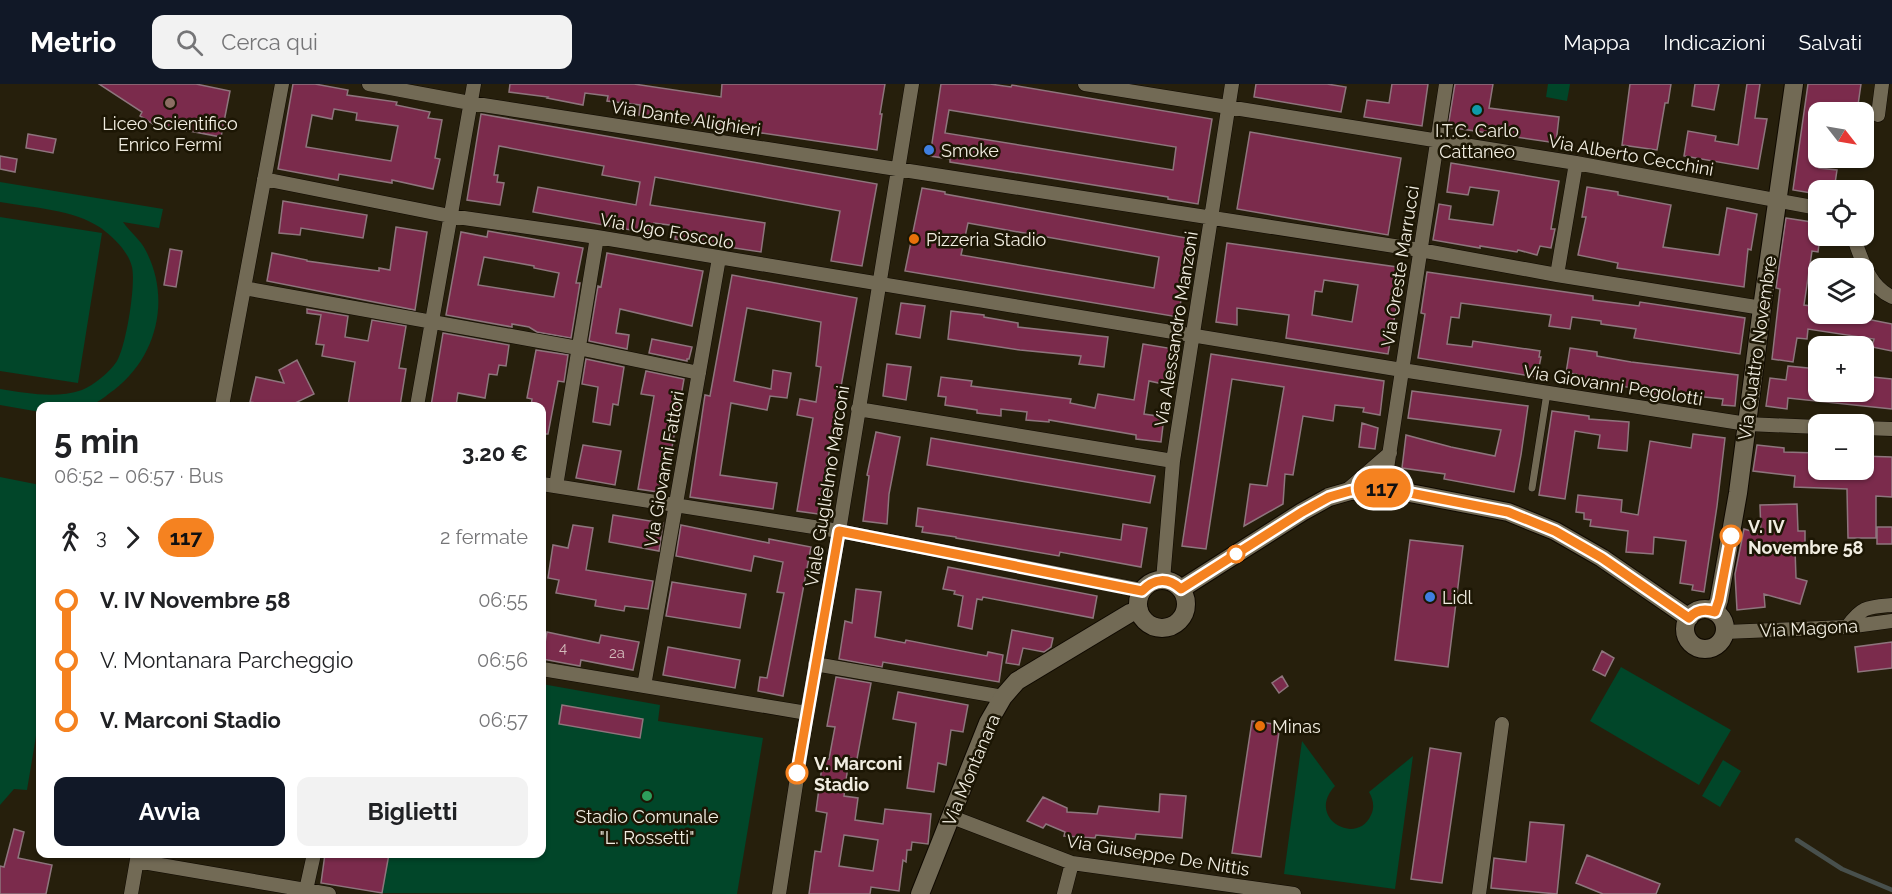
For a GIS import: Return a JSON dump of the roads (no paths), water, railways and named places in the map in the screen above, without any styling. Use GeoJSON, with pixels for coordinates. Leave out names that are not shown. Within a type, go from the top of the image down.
{"type":"FeatureCollection","features":[{"type":"Feature","properties":{"kind":"main road","name":"Via Quattro Novembre"},"geometry":{"type":"LineString","coordinates":[[1715,612],[1738,493],[1794,84]]}},
{"type":"Feature","properties":{"kind":"main road"},"geometry":{"type":"LineString","coordinates":[[1181,589],[1329,497],[1345,492],[1384,488],[1508,512],[1555,531],[1602,558],[1689,618]]}},
{"type":"Feature","properties":{"kind":"main road"},"geometry":{"type":"LineString","coordinates":[[1163,580],[1176,584],[1181,589],[1186,610],[1178,622],[1171,626],[1156,627],[1148,624],[1139,610],[1138,604],[1142,591],[1148,585],[1163,580]]}},
{"type":"Feature","properties":{"kind":"main road"},"geometry":{"type":"LineString","coordinates":[[1703,609],[1715,612],[1723,620],[1725,632],[1720,644],[1714,648],[1695,647],[1686,637],[1686,624],[1689,618],[1703,609]]}},
{"type":"Feature","properties":{"kind":"main road","name":"Via Montanara"},"geometry":{"type":"LineString","coordinates":[[920,894],[988,723],[1003,697],[1017,681],[1130,613],[1139,610]]}},
{"type":"Feature","properties":{"kind":"street"},"geometry":{"type":"LineString","coordinates":[[223,402],[282,84]]}},
{"type":"Feature","properties":{"kind":"street","name":"Via Dante Alighieri"},"geometry":{"type":"LineString","coordinates":[[369,84],[470,103],[1420,250],[1762,308]]}},
{"type":"Feature","properties":{"kind":"street"},"geometry":{"type":"LineString","coordinates":[[418,402],[474,84]]}},
{"type":"Feature","properties":{"kind":"street","name":"Viale Guglielmo Marconi"},"geometry":{"type":"LineString","coordinates":[[779,894],[896,169],[912,84]]}},
{"type":"Feature","properties":{"kind":"street","name":"Via Alberto Cecchini"},"geometry":{"type":"LineString","coordinates":[[1085,84],[1576,163],[1808,206]]}},
{"type":"Feature","properties":{"kind":"street","name":"Via Alessandro Manzoni"},"geometry":{"type":"LineString","coordinates":[[1163,580],[1173,461],[1232,84]]}},
{"type":"Feature","properties":{"kind":"street","name":"Via Oreste Marrucci"},"geometry":{"type":"LineString","coordinates":[[1384,488],[1446,84]]}},
{"type":"Feature","properties":{"kind":"street"},"geometry":{"type":"LineString","coordinates":[[1878,116],[1882,84]]}},
{"type":"Feature","properties":{"kind":"street"},"geometry":{"type":"LineString","coordinates":[[1557,275],[1576,163]]}},
{"type":"Feature","properties":{"kind":"street","name":"Via Ugo Foscolo"},"geometry":{"type":"LineString","coordinates":[[264,179],[450,216],[597,237],[1193,336]]}},
{"type":"Feature","properties":{"kind":"street"},"geometry":{"type":"LineString","coordinates":[[556,486],[597,237]]}},
{"type":"Feature","properties":{"kind":"street"},"geometry":{"type":"LineString","coordinates":[[1857,246],[1877,289],[1892,297]]}},
{"type":"Feature","properties":{"kind":"street","name":"Via Giovanni Fattori"},"geometry":{"type":"LineString","coordinates":[[644,686],[719,258]]}},
{"type":"Feature","properties":{"kind":"street"},"geometry":{"type":"LineString","coordinates":[[244,288],[578,348],[699,373]]}},
{"type":"Feature","properties":{"kind":"street","name":"Via Giovanni Pegolotti"},"geometry":{"type":"LineString","coordinates":[[1193,336],[1747,424],[1808,427]]}},
{"type":"Feature","properties":{"kind":"street"},"geometry":{"type":"LineString","coordinates":[[858,409],[1173,461]]}},
{"type":"Feature","properties":{"kind":"street"},"geometry":{"type":"LineString","coordinates":[[1874,428],[1892,429]]}},
{"type":"Feature","properties":{"kind":"street"},"geometry":{"type":"LineString","coordinates":[[1345,492],[1390,453]]}},
{"type":"Feature","properties":{"kind":"street"},"geometry":{"type":"LineString","coordinates":[[546,484],[839,531],[1142,591]]}},
{"type":"Feature","properties":{"kind":"street"},"geometry":{"type":"LineString","coordinates":[[1847,627],[1857,614],[1867,607],[1892,605]]}},
{"type":"Feature","properties":{"kind":"street","name":"Via Magona"},"geometry":{"type":"LineString","coordinates":[[1725,632],[1847,627],[1892,621]]}},
{"type":"Feature","properties":{"kind":"street"},"geometry":{"type":"LineString","coordinates":[[815,664],[1003,697]]}},
{"type":"Feature","properties":{"kind":"street"},"geometry":{"type":"LineString","coordinates":[[546,670],[807,713]]}},
{"type":"Feature","properties":{"kind":"street"},"geometry":{"type":"LineString","coordinates":[[1479,894],[1502,724]]}},
{"type":"Feature","properties":{"kind":"street","name":"Via Giuseppe De Nittis"},"geometry":{"type":"LineString","coordinates":[[952,817],[1072,863],[1244,891],[1294,894]]}},
{"type":"Feature","properties":{"kind":"street"},"geometry":{"type":"LineString","coordinates":[[131,894],[138,858]]}},
{"type":"Feature","properties":{"kind":"street"},"geometry":{"type":"LineString","coordinates":[[143,858],[329,894]]}},
{"type":"Feature","properties":{"kind":"street"},"geometry":{"type":"LineString","coordinates":[[306,890],[313,858]]}},
{"type":"Feature","properties":{"kind":"street"},"geometry":{"type":"LineString","coordinates":[[1064,894],[1072,863]]}},
{"type":"Feature","properties":{"kind":"lane"},"geometry":{"type":"LineString","coordinates":[[1532,488],[1547,393]]}},
{"type":"Feature","properties":{"kind":"waterway"},"geometry":{"type":"LineString","coordinates":[[1797,840],[1842,869],[1892,890]]}},
{"type":"Feature","properties":{"kind":"place","name":"Liceo Scientifico Enrico Fermi"},"geometry":{"type":"Point","coordinates":[170,103]}},
{"type":"Feature","properties":{"kind":"place","name":"I.T.C. Carlo Cattaneo"},"geometry":{"type":"Point","coordinates":[1477,110]}},
{"type":"Feature","properties":{"kind":"place","name":"Smoke"},"geometry":{"type":"Point","coordinates":[929,150]}},
{"type":"Feature","properties":{"kind":"place","name":"Pizzeria Stadio"},"geometry":{"type":"Point","coordinates":[914,239]}},
{"type":"Feature","properties":{"kind":"place","name":"V. IV Novembre 58"},"geometry":{"type":"Point","coordinates":[1731,536]}},
{"type":"Feature","properties":{"kind":"place","name":"Lidl"},"geometry":{"type":"Point","coordinates":[1430,597]}},
{"type":"Feature","properties":{"kind":"place","name":"Minas"},"geometry":{"type":"Point","coordinates":[1260,726]}},
{"type":"Feature","properties":{"kind":"place","name":"V. Marconi Stadio"},"geometry":{"type":"Point","coordinates":[797,773]}},
{"type":"Feature","properties":{"kind":"place","name":"Stadio Comunale \"L. Rossetti\""},"geometry":{"type":"Point","coordinates":[647,796]}}]}
